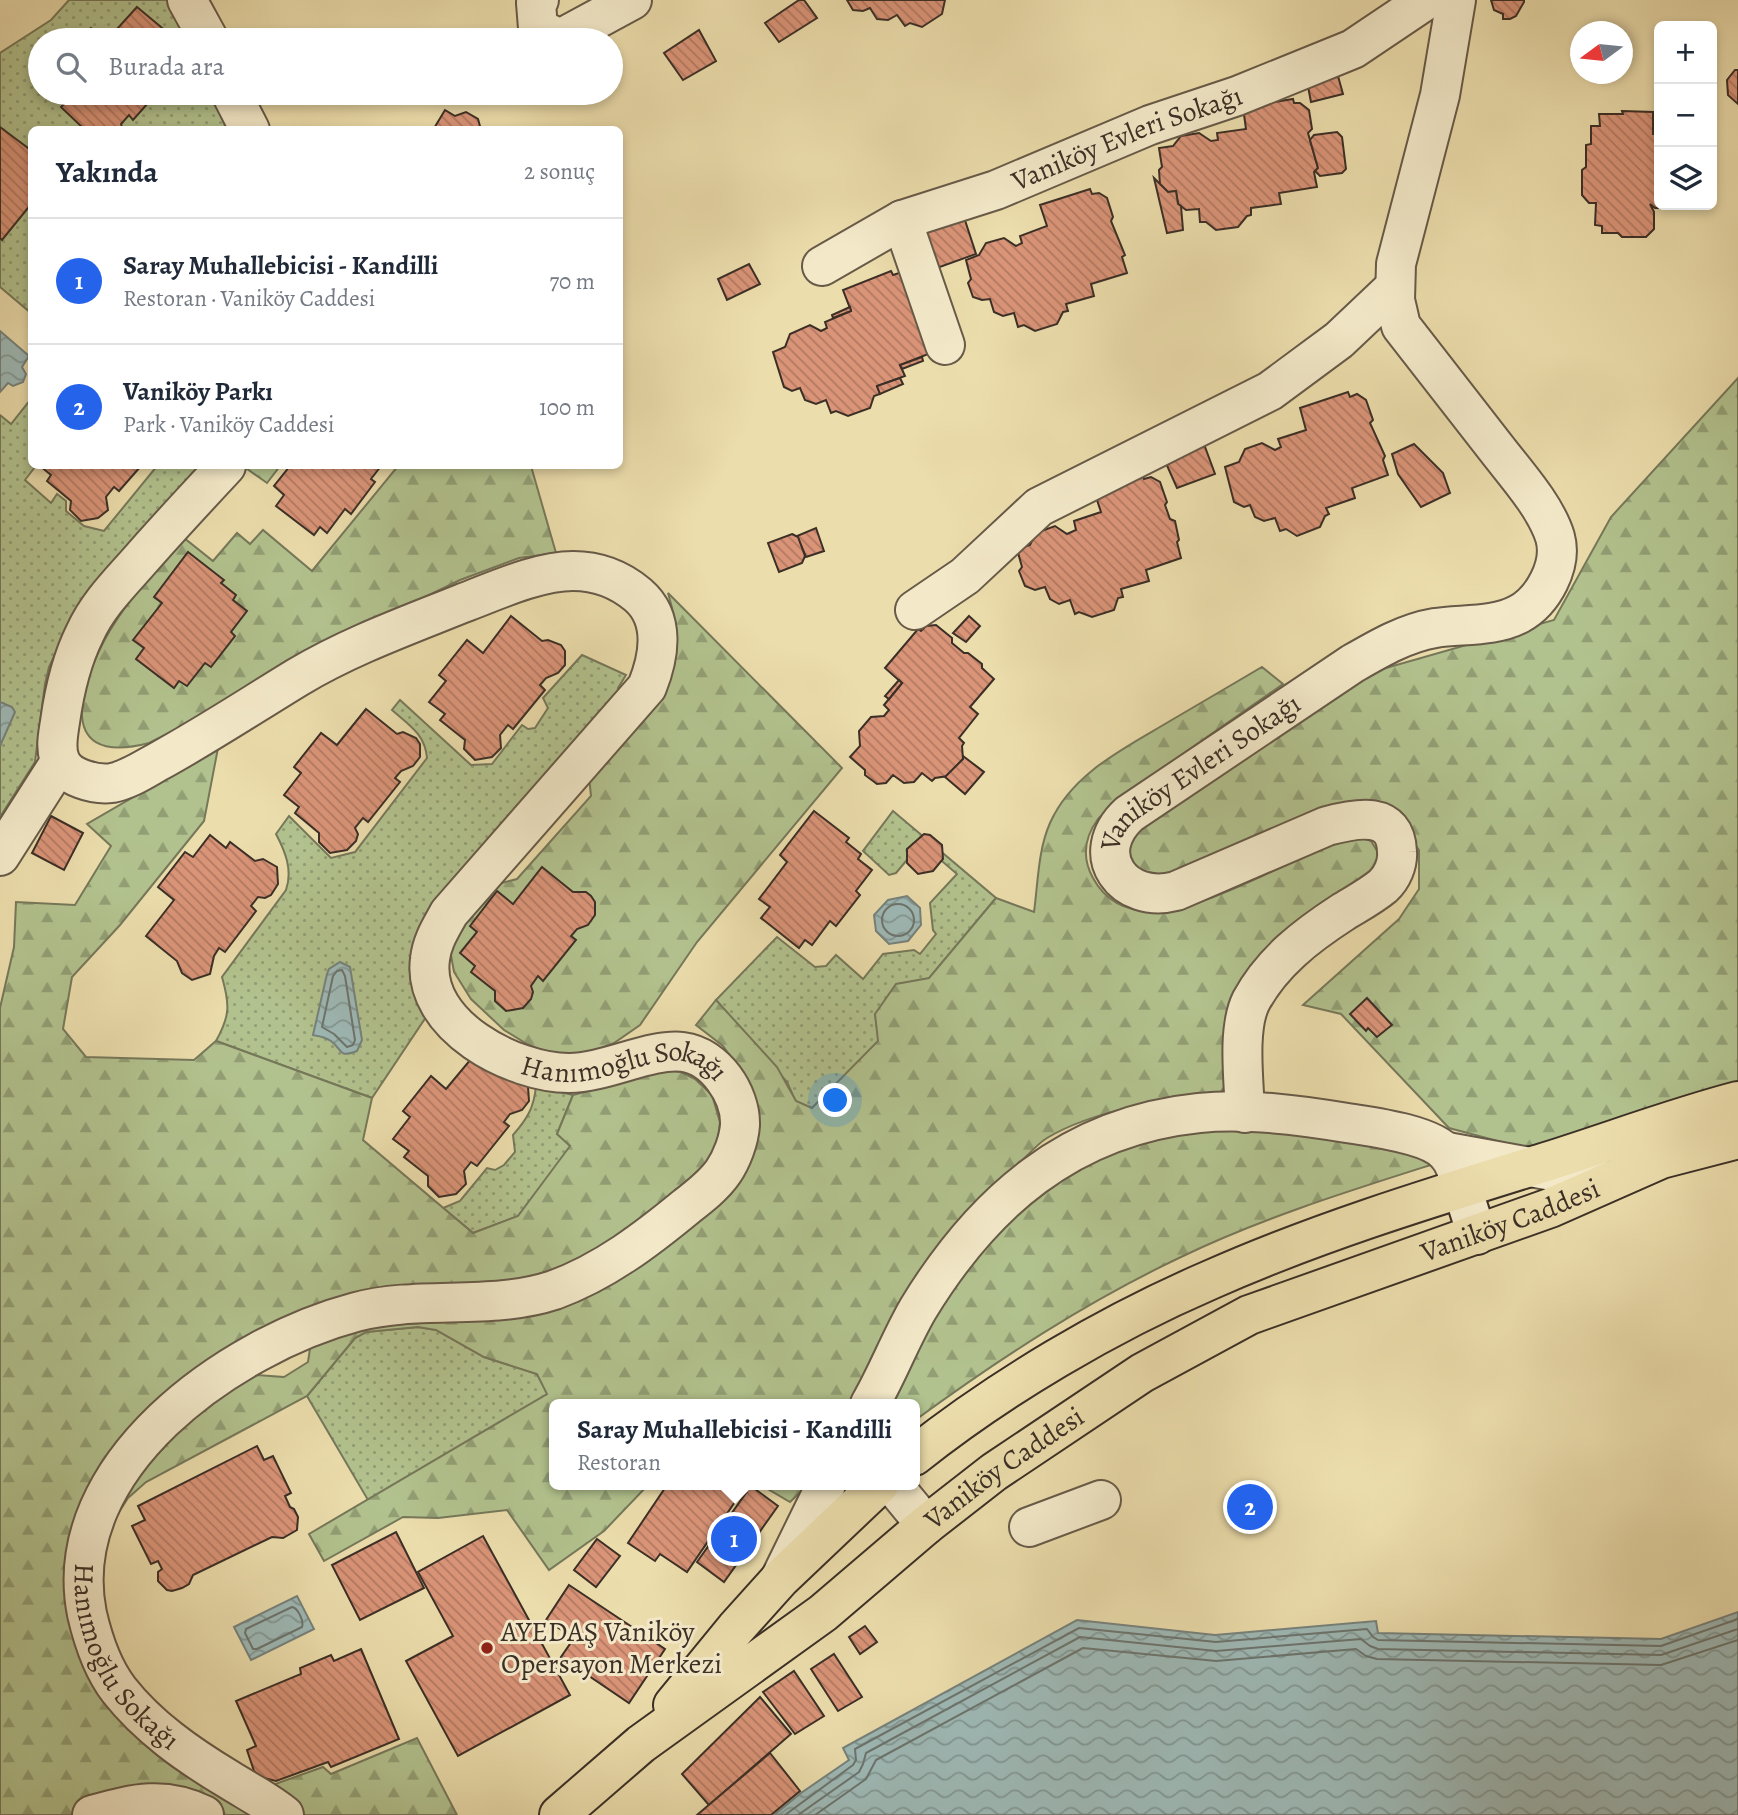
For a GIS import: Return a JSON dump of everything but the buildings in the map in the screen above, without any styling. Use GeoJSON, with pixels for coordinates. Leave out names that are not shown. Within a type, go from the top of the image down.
{"type":"FeatureCollection","features":[{"type":"Feature","properties":{"kind":"main road","name":"Vaniköy Caddesi"},"geometry":{"type":"LineString","coordinates":[[920,1452],[978,1409],[1045,1366],[1150,1308],[1210,1280],[1275,1254],[1462,1188],[1738,1101]]}},
{"type":"Feature","properties":{"kind":"main road","name":"Vaniköy Caddesi"},"geometry":{"type":"LineString","coordinates":[[641,1744],[822,1613],[926,1525],[994,1472],[1142,1373],[1195,1343],[1249,1315],[1550,1208],[1661,1159],[1738,1139]]}},
{"type":"Feature","properties":{"kind":"main road"},"geometry":{"type":"LineString","coordinates":[[559,1815],[641,1744],[780,1579],[874,1490]]}},
{"type":"Feature","properties":{"kind":"street"},"geometry":{"type":"LineString","coordinates":[[187,0],[202,28]]}},
{"type":"Feature","properties":{"kind":"street"},"geometry":{"type":"LineString","coordinates":[[538,28],[536,3],[539,0]]}},
{"type":"Feature","properties":{"kind":"street"},"geometry":{"type":"LineString","coordinates":[[580,28],[632,0]]}},
{"type":"Feature","properties":{"kind":"street","name":"Vaniköy Evleri Sokağı"},"geometry":{"type":"LineString","coordinates":[[822,266],[902,220],[996,190],[1150,125],[1237,96],[1353,49],[1426,0]]}},
{"type":"Feature","properties":{"kind":"street","name":"Vaniköy Evleri Sokağı"},"geometry":{"type":"LineString","coordinates":[[1245,1113],[1244,1025],[1251,1001],[1266,978],[1290,951],[1314,931],[1383,885],[1393,873],[1397,858],[1396,838],[1388,825],[1365,819],[1347,820],[1163,894],[1150,894],[1135,889],[1115,872],[1110,858],[1113,834],[1129,814],[1352,664],[1383,647],[1433,628],[1502,620],[1530,608],[1551,577],[1557,554],[1556,539],[1548,521],[1522,482],[1401,326],[1395,300],[1396,264],[1440,95],[1456,0]]}},
{"type":"Feature","properties":{"kind":"street"},"geometry":{"type":"LineString","coordinates":[[237,105],[248,126]]}},
{"type":"Feature","properties":{"kind":"street"},"geometry":{"type":"LineString","coordinates":[[902,220],[945,345]]}},
{"type":"Feature","properties":{"kind":"street"},"geometry":{"type":"LineString","coordinates":[[915,610],[965,576],[1039,507],[1270,391],[1339,340],[1395,287]]}},
{"type":"Feature","properties":{"kind":"street"},"geometry":{"type":"LineString","coordinates":[[0,856],[60,762],[57,743],[60,718],[76,655],[89,625],[110,593],[223,469]]}},
{"type":"Feature","properties":{"kind":"street","name":"Hanımoğlu Sokağı"},"geometry":{"type":"LineString","coordinates":[[60,762],[80,779],[112,783],[133,776],[299,676],[348,650],[495,590],[537,577],[571,571],[603,574],[624,583],[642,599],[653,617],[658,639],[657,662],[647,687],[449,913],[435,938],[429,962],[431,981],[438,1001],[467,1035],[514,1062],[542,1072],[574,1073],[677,1051],[697,1055],[711,1064],[728,1085],[738,1110],[740,1127],[735,1149],[724,1171],[696,1199],[624,1254],[588,1275],[551,1290],[511,1298],[408,1302],[380,1306],[285,1337],[187,1399],[158,1425],[134,1452],[109,1489],[92,1525],[84,1553],[83,1593],[90,1627],[102,1662],[118,1688],[144,1717],[173,1742],[284,1815]]}},
{"type":"Feature","properties":{"kind":"street"},"geometry":{"type":"LineString","coordinates":[[874,1399],[900,1341],[937,1280],[963,1245],[1000,1205],[1022,1186],[1078,1147],[1129,1126],[1199,1113],[1245,1113],[1370,1127],[1432,1143],[1447,1152],[1608,1181]]}},
{"type":"Feature","properties":{"kind":"street"},"geometry":{"type":"LineString","coordinates":[[1447,1152],[1455,1166],[1477,1235]]}},
{"type":"Feature","properties":{"kind":"street"},"geometry":{"type":"LineString","coordinates":[[780,1579],[824,1490]]}},
{"type":"Feature","properties":{"kind":"street"},"geometry":{"type":"LineString","coordinates":[[897,1490],[926,1525]]}},
{"type":"Feature","properties":{"kind":"street"},"geometry":{"type":"LineString","coordinates":[[1029,1527],[1101,1500]]}},
{"type":"Feature","properties":{"kind":"street"},"geometry":{"type":"LineString","coordinates":[[92,1815],[150,1802],[176,1804],[204,1815]]}},
{"type":"Feature","properties":{"kind":"green space"},"geometry":{"type":"Polygon","coordinates":[[[69,0],[167,0],[186,28],[39,28],[51,20],[69,0]]]}},
{"type":"Feature","properties":{"kind":"green space"},"geometry":{"type":"Polygon","coordinates":[[[28,35],[28,105],[218,105],[225,126],[28,126],[28,310],[0,287],[0,53],[28,35]]]}},
{"type":"Feature","properties":{"kind":"green space"},"geometry":{"type":"Polygon","coordinates":[[[1738,378],[1738,1090],[1528,1149],[1449,1128],[1341,1014],[1303,1005],[1399,919],[1419,889],[1419,850],[1392,815],[1169,878],[1140,877],[1128,850],[1141,826],[1344,680],[1554,620],[1611,517],[1738,378]]]}},
{"type":"Feature","properties":{"kind":"green space"},"geometry":{"type":"Polygon","coordinates":[[[28,403],[28,469],[33,469],[25,480],[51,503],[57,494],[66,501],[66,511],[84,526],[104,531],[155,469],[205,469],[67,629],[49,667],[35,762],[0,817],[0,415],[11,424],[28,403]]]}},
{"type":"Feature","properties":{"kind":"green space"},"geometry":{"type":"Polygon","coordinates":[[[247,469],[278,469],[267,483],[247,469]]]}},
{"type":"Feature","properties":{"kind":"green space"},"geometry":{"type":"Polygon","coordinates":[[[396,469],[532,469],[556,553],[519,558],[460,580],[345,636],[245,695],[149,743],[117,747],[96,742],[85,729],[82,710],[85,688],[104,641],[123,610],[184,538],[213,561],[237,533],[250,544],[263,530],[312,571],[396,469]]]}},
{"type":"Feature","properties":{"kind":"green space"},"geometry":{"type":"Polygon","coordinates":[[[668,593],[842,768],[697,942],[640,1025],[614,1043],[594,1051],[574,1056],[552,1054],[527,1044],[504,1030],[471,999],[454,972],[450,950],[455,934],[494,885],[517,879],[591,796],[589,776],[666,687],[674,664],[677,641],[668,593]]]}},
{"type":"Feature","properties":{"kind":"green space"},"geometry":{"type":"Polygon","coordinates":[[[582,655],[626,675],[618,688],[624,693],[462,869],[426,1017],[372,1098],[216,1041],[227,1010],[222,977],[286,890],[288,868],[276,834],[289,816],[331,858],[355,852],[427,758],[420,736],[392,710],[400,700],[471,765],[492,764],[522,725],[528,729],[535,728],[548,708],[543,698],[582,655]]]}},
{"type":"Feature","properties":{"kind":"green space"},"geometry":{"type":"Polygon","coordinates":[[[1262,667],[1283,684],[1172,762],[1098,819],[1087,841],[1089,871],[1108,897],[1127,907],[1148,911],[1195,903],[1219,895],[1342,840],[1359,837],[1371,841],[1379,854],[1375,866],[1363,878],[1324,901],[1293,926],[1221,1092],[1155,1102],[1108,1113],[1066,1128],[1047,1138],[1029,1153],[856,1399],[549,1399],[549,1490],[643,1490],[604,1531],[549,1570],[507,1510],[438,1518],[403,1517],[324,1561],[309,1534],[547,1394],[537,1374],[484,1357],[436,1330],[418,1327],[366,1332],[355,1338],[307,1396],[146,1482],[128,1498],[117,1515],[112,1503],[207,1401],[257,1375],[284,1377],[308,1362],[311,1342],[340,1329],[438,1317],[688,1222],[742,1073],[723,1046],[696,1025],[716,1000],[777,1067],[796,1101],[812,1108],[878,1041],[875,1014],[896,984],[929,978],[996,898],[1034,912],[1041,855],[1050,823],[1072,790],[1101,763],[1262,667]]]}},
{"type":"Feature","properties":{"kind":"green space"},"geometry":{"type":"Polygon","coordinates":[[[218,748],[204,821],[120,925],[72,977],[63,1029],[86,1057],[194,1060],[216,1041],[372,1098],[363,1140],[473,1233],[518,1216],[570,1146],[557,1134],[573,1095],[667,1070],[681,1072],[695,1079],[712,1095],[720,1122],[717,1148],[700,1172],[598,1254],[542,1278],[399,1292],[138,1432],[81,1641],[266,1815],[0,1815],[0,1008],[14,947],[16,902],[75,905],[111,846],[87,824],[218,748]]]}},
{"type":"Feature","properties":{"kind":"green space"},"geometry":{"type":"Polygon","coordinates":[[[893,811],[996,898],[929,979],[875,1014],[879,1041],[812,1108],[796,1102],[787,1082],[716,1000],[777,937],[815,967],[826,966],[836,955],[863,979],[883,954],[914,950],[920,954],[936,934],[933,930],[930,903],[957,874],[921,843],[896,873],[889,875],[863,851],[893,811]]]}},
{"type":"Feature","properties":{"kind":"green space"},"geometry":{"type":"Polygon","coordinates":[[[536,1086],[573,1095],[557,1134],[571,1146],[518,1216],[473,1233],[443,1208],[460,1201],[487,1168],[495,1170],[504,1165],[515,1152],[513,1135],[529,1113],[536,1086]]]}},
{"type":"Feature","properties":{"kind":"green space"},"geometry":{"type":"Polygon","coordinates":[[[1198,1127],[1312,1131],[1440,1162],[1276,1217],[1146,1274],[1044,1333],[920,1417],[920,1399],[890,1399],[961,1268],[1026,1202],[1095,1154],[1198,1127]]]}},
{"type":"Feature","properties":{"kind":"green space"},"geometry":{"type":"Polygon","coordinates":[[[418,1327],[436,1330],[484,1357],[537,1374],[548,1394],[368,1500],[307,1396],[355,1338],[366,1332],[418,1327]]]}},
{"type":"Feature","properties":{"kind":"green space"},"geometry":{"type":"Polygon","coordinates":[[[770,1490],[803,1490],[790,1502],[770,1490]]]}},
{"type":"Feature","properties":{"kind":"green space"},"geometry":{"type":"Polygon","coordinates":[[[417,1738],[457,1815],[299,1815],[264,1788],[323,1767],[331,1774],[417,1738]]]}},
{"type":"Feature","properties":{"kind":"water"},"geometry":{"type":"Polygon","coordinates":[[[0,331],[28,358],[22,367],[26,374],[23,382],[13,386],[8,383],[0,392],[0,331]]]}},
{"type":"Feature","properties":{"kind":"water"},"geometry":{"type":"Polygon","coordinates":[[[0,702],[12,707],[15,712],[0,746],[0,702]]]}},
{"type":"Feature","properties":{"kind":"water"},"geometry":{"type":"Polygon","coordinates":[[[907,896],[920,908],[921,925],[908,941],[889,944],[876,931],[874,915],[888,900],[907,896]]]}},
{"type":"Feature","properties":{"kind":"water"},"geometry":{"type":"Polygon","coordinates":[[[340,962],[350,967],[362,1040],[357,1051],[347,1054],[329,1040],[313,1035],[327,974],[329,969],[340,962]]]}},
{"type":"Feature","properties":{"kind":"water"},"geometry":{"type":"Polygon","coordinates":[[[297,1596],[314,1629],[251,1660],[234,1627],[297,1596]]]}},
{"type":"Feature","properties":{"kind":"water"},"geometry":{"type":"Polygon","coordinates":[[[1738,1612],[1738,1815],[774,1815],[849,1760],[843,1748],[1077,1620],[1215,1635],[1376,1621],[1378,1633],[1661,1639],[1738,1612]]]}},
{"type":"Feature","properties":{"kind":"place","name":"Vaniköy Parkı"},"geometry":{"type":"Point","coordinates":[1250,1507]}},
{"type":"Feature","properties":{"kind":"place","name":"Saray Muhallebicisi - Kandilli"},"geometry":{"type":"Point","coordinates":[734,1539]}},
{"type":"Feature","properties":{"kind":"place","name":"AYEDAŞ Vaniköy Opersayon Merkezi"},"geometry":{"type":"Point","coordinates":[487,1648]}}]}
